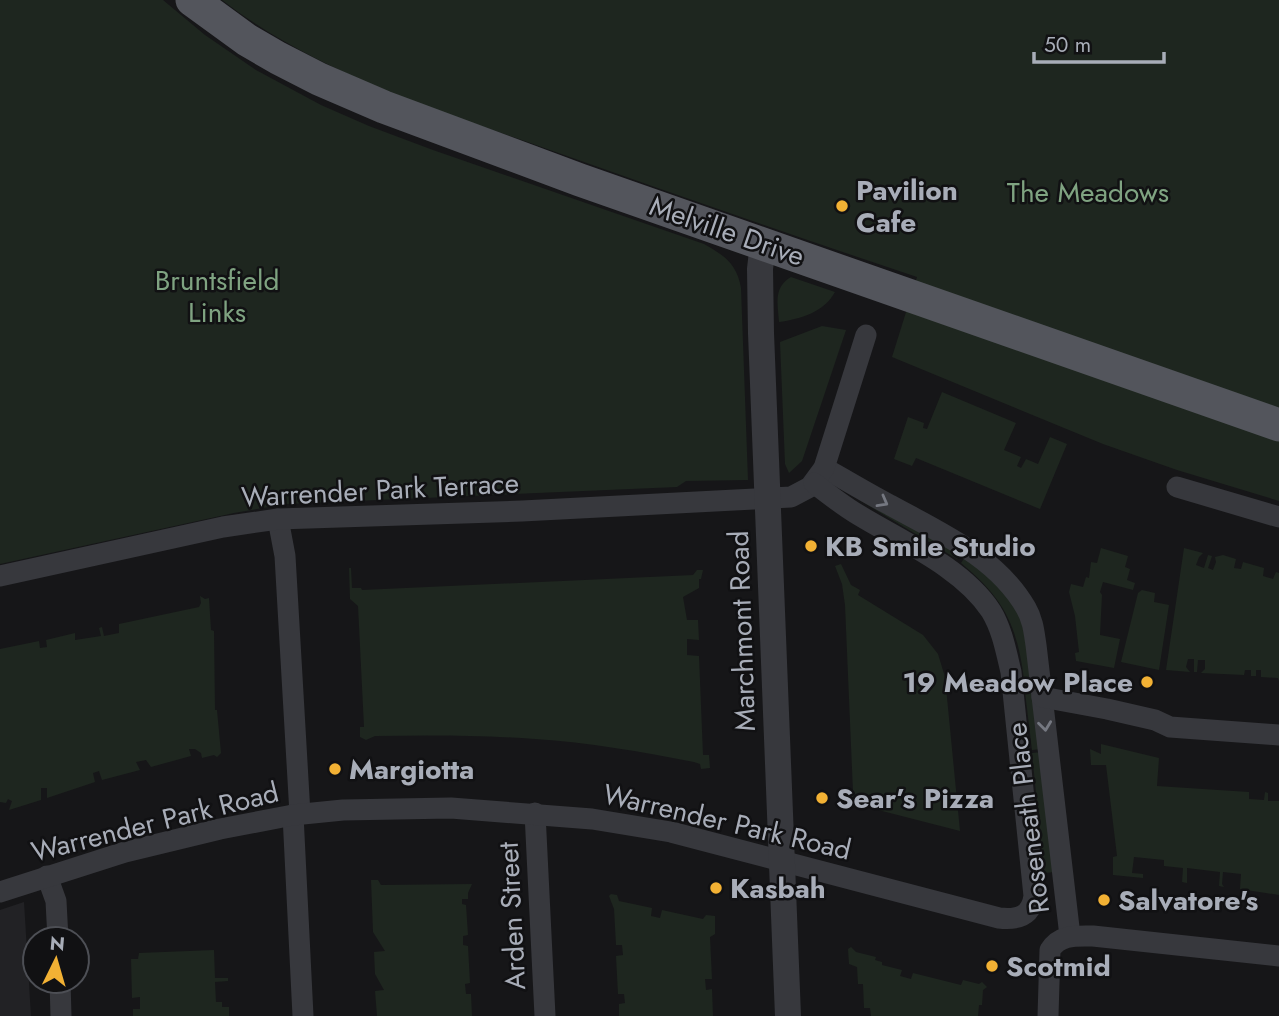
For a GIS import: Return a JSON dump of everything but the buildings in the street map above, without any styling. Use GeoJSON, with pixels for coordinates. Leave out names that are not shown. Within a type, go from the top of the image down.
{"type":"FeatureCollection","features":[{"type":"Feature","properties":{"kind":"main road","name":"Melville Drive"},"geometry":{"type":"LineString","coordinates":[[192,0],[247,40],[319,79],[468,139],[1279,425]]}},
{"type":"Feature","properties":{"kind":"street","name":"Marchmont Road"},"geometry":{"type":"LineString","coordinates":[[763,243],[760,269],[761,333],[788,1016]]}},
{"type":"Feature","properties":{"kind":"street"},"geometry":{"type":"LineString","coordinates":[[819,476],[866,335]]}},
{"type":"Feature","properties":{"kind":"street","name":"Warrender Park Terrace"},"geometry":{"type":"LineString","coordinates":[[0,576],[223,527],[278,519],[768,499],[791,497],[819,476]]}},
{"type":"Feature","properties":{"kind":"street","name":"Roseneath Place"},"geometry":{"type":"LineString","coordinates":[[819,476],[947,535],[987,564],[1013,591],[1031,618],[1070,936]]}},
{"type":"Feature","properties":{"kind":"street","name":"Warrender Park Road"},"geometry":{"type":"LineString","coordinates":[[0,892],[125,852],[296,814],[388,808],[451,808],[592,819],[671,832],[999,918],[1014,920],[1026,914],[1032,906],[1034,896],[1011,672],[996,620],[984,603],[951,571],[857,514],[819,476]]}},
{"type":"Feature","properties":{"kind":"street"},"geometry":{"type":"LineString","coordinates":[[1177,487],[1279,517]]}},
{"type":"Feature","properties":{"kind":"street"},"geometry":{"type":"LineString","coordinates":[[278,519],[285,556],[303,1016]]}},
{"type":"Feature","properties":{"kind":"street"},"geometry":{"type":"LineString","coordinates":[[1042,696],[1155,720],[1170,727],[1279,735]]}},
{"type":"Feature","properties":{"kind":"street","name":"Arden Street"},"geometry":{"type":"LineString","coordinates":[[535,813],[545,1016]]}},
{"type":"Feature","properties":{"kind":"street"},"geometry":{"type":"LineString","coordinates":[[47,876],[56,901],[57,925]]}},
{"type":"Feature","properties":{"kind":"street"},"geometry":{"type":"LineString","coordinates":[[1048,1016],[1050,950],[1060,939],[1070,936],[1093,936],[1279,956]]}},
{"type":"Feature","properties":{"kind":"street"},"geometry":{"type":"LineString","coordinates":[[60,995],[61,1016]]}},
{"type":"Feature","properties":{"kind":"shaded area"},"geometry":{"type":"Polygon","coordinates":[[[24,902],[25,925],[21,925],[21,995],[30,995],[31,1016],[0,1016],[0,910],[24,902]]]}},
{"type":"Feature","properties":{"kind":"green space","name":"Bruntsfield Links"},"geometry":{"type":"Polygon","coordinates":[[[0,0],[163,0],[205,35],[256,70],[321,105],[433,150],[704,244],[718,252],[733,266],[741,288],[748,480],[686,481],[677,487],[286,504],[0,564],[0,0]]]}},
{"type":"Feature","properties":{"kind":"green space","name":"The Meadows"},"geometry":{"type":"Polygon","coordinates":[[[222,0],[1279,0],[1279,501],[1103,444],[892,357],[917,277],[380,88],[298,49],[222,0]]]}},
{"type":"Feature","properties":{"kind":"green space"},"geometry":{"type":"Polygon","coordinates":[[[791,277],[835,292],[825,305],[811,313],[779,322],[779,291],[791,277]]]}},
{"type":"Feature","properties":{"kind":"green space"},"geometry":{"type":"Polygon","coordinates":[[[822,326],[846,330],[802,461],[789,473],[785,464],[780,342],[822,326]]]}},
{"type":"Feature","properties":{"kind":"green space"},"geometry":{"type":"Polygon","coordinates":[[[942,392],[1016,423],[1004,450],[1021,457],[1017,466],[1021,468],[1026,459],[1038,464],[1050,437],[1067,444],[1040,509],[916,458],[912,466],[894,459],[908,417],[924,423],[923,428],[927,429],[942,392]]]}},
{"type":"Feature","properties":{"kind":"green space"},"geometry":{"type":"Polygon","coordinates":[[[856,498],[963,552],[957,559],[856,498]]]}},
{"type":"Feature","properties":{"kind":"green space"},"geometry":{"type":"Polygon","coordinates":[[[1101,548],[1128,556],[1125,567],[1130,569],[1127,580],[1135,583],[1133,590],[1103,582],[1100,592],[1100,635],[1120,639],[1114,668],[1076,661],[1075,653],[1079,652],[1069,592],[1071,584],[1083,587],[1086,577],[1089,578],[1091,562],[1097,563],[1101,548]]]}},
{"type":"Feature","properties":{"kind":"green space"},"geometry":{"type":"Polygon","coordinates":[[[1184,548],[1203,553],[1196,565],[1204,568],[1208,555],[1212,556],[1208,568],[1213,570],[1215,557],[1223,555],[1236,559],[1234,568],[1241,569],[1243,562],[1264,568],[1263,576],[1273,579],[1276,572],[1279,573],[1279,681],[1278,678],[1261,677],[1261,670],[1256,670],[1256,676],[1251,676],[1251,670],[1245,670],[1244,675],[1201,673],[1205,669],[1205,660],[1198,660],[1197,672],[1194,672],[1194,659],[1188,659],[1186,667],[1190,672],[1166,670],[1184,548]]]}},
{"type":"Feature","properties":{"kind":"green space"},"geometry":{"type":"Polygon","coordinates":[[[967,554],[1018,605],[1035,686],[1025,687],[1019,648],[1000,603],[961,563],[967,554]]]}},
{"type":"Feature","properties":{"kind":"green space"},"geometry":{"type":"Polygon","coordinates":[[[841,564],[851,585],[860,590],[858,595],[923,635],[938,654],[945,677],[960,831],[851,803],[853,792],[845,605],[842,584],[835,566],[841,564]]]}},
{"type":"Feature","properties":{"kind":"green space"},"geometry":{"type":"Polygon","coordinates":[[[349,568],[352,588],[362,590],[693,575],[697,570],[703,570],[699,588],[683,597],[687,620],[698,620],[699,640],[687,639],[687,655],[699,656],[703,755],[709,755],[710,768],[701,769],[700,764],[694,762],[555,740],[375,736],[366,740],[360,737],[360,727],[364,727],[358,606],[350,599],[349,568]]]}},
{"type":"Feature","properties":{"kind":"green space"},"geometry":{"type":"Polygon","coordinates":[[[1142,590],[1155,593],[1154,602],[1169,605],[1159,670],[1121,662],[1138,593],[1142,590]]]}},
{"type":"Feature","properties":{"kind":"green space"},"geometry":{"type":"Polygon","coordinates":[[[200,596],[209,598],[211,630],[214,631],[215,710],[221,753],[217,757],[214,755],[202,758],[201,753],[189,749],[191,756],[151,767],[146,760],[136,762],[140,770],[102,780],[99,771],[93,773],[95,782],[47,798],[47,788],[41,788],[41,800],[9,810],[12,801],[8,799],[6,803],[0,802],[0,649],[39,641],[40,648],[47,647],[46,640],[75,633],[75,640],[101,636],[99,628],[102,627],[104,636],[119,633],[119,624],[199,607],[200,596]]]}},
{"type":"Feature","properties":{"kind":"green space"},"geometry":{"type":"Polygon","coordinates":[[[1036,691],[1042,749],[1032,750],[1025,692],[1036,691]]]}},
{"type":"Feature","properties":{"kind":"green space"},"geometry":{"type":"Polygon","coordinates":[[[1101,744],[1159,758],[1157,786],[1249,792],[1249,799],[1264,800],[1265,792],[1268,793],[1268,801],[1279,801],[1279,895],[1240,889],[1241,874],[1223,872],[1224,887],[1219,886],[1220,872],[1187,868],[1187,883],[1182,882],[1183,868],[1164,866],[1164,860],[1134,857],[1132,873],[1143,874],[1143,878],[1113,875],[1113,857],[1117,856],[1106,765],[1091,765],[1090,749],[1101,754],[1101,744]]]}},
{"type":"Feature","properties":{"kind":"green space"},"geometry":{"type":"Polygon","coordinates":[[[1042,752],[1055,872],[1044,873],[1032,753],[1042,752]]]}},
{"type":"Feature","properties":{"kind":"green space"},"geometry":{"type":"Polygon","coordinates":[[[371,880],[378,880],[381,885],[472,884],[468,899],[462,899],[462,904],[466,905],[468,935],[463,936],[463,945],[468,946],[470,983],[465,984],[466,994],[471,994],[472,1016],[377,1016],[375,991],[384,990],[375,974],[374,952],[385,951],[373,932],[371,880]]]}},
{"type":"Feature","properties":{"kind":"green space"},"geometry":{"type":"Polygon","coordinates":[[[617,895],[619,901],[652,908],[651,916],[660,918],[662,910],[703,919],[706,915],[715,916],[715,934],[710,937],[712,979],[705,979],[706,990],[712,989],[713,1016],[619,1016],[619,1004],[625,1003],[624,994],[618,994],[616,956],[623,955],[622,945],[616,945],[614,909],[609,896],[617,895]]]}},
{"type":"Feature","properties":{"kind":"green space"},"geometry":{"type":"Polygon","coordinates":[[[851,947],[856,952],[876,957],[875,960],[882,962],[882,965],[902,970],[900,976],[911,979],[913,973],[961,985],[963,980],[979,984],[982,982],[987,987],[983,990],[978,1016],[871,1016],[870,1008],[864,1008],[863,984],[858,984],[857,967],[849,964],[848,949],[851,947]]]}},
{"type":"Feature","properties":{"kind":"green space"},"geometry":{"type":"Polygon","coordinates":[[[214,950],[215,978],[228,978],[228,981],[215,982],[216,1002],[222,1002],[222,1007],[229,1007],[229,1016],[133,1016],[133,1009],[140,1009],[140,997],[132,998],[131,959],[138,959],[139,953],[214,950]]]}},
{"type":"Feature","properties":{"kind":"place","name":"Pavilion Cafe"},"geometry":{"type":"Point","coordinates":[842,206]}},
{"type":"Feature","properties":{"kind":"place","name":"KB Smile Studio"},"geometry":{"type":"Point","coordinates":[811,546]}},
{"type":"Feature","properties":{"kind":"place","name":"19 Meadow Place"},"geometry":{"type":"Point","coordinates":[1147,682]}},
{"type":"Feature","properties":{"kind":"place","name":"Margiotta"},"geometry":{"type":"Point","coordinates":[335,769]}},
{"type":"Feature","properties":{"kind":"place","name":"Sear’s Pizza"},"geometry":{"type":"Point","coordinates":[822,798]}},
{"type":"Feature","properties":{"kind":"place","name":"Kasbah"},"geometry":{"type":"Point","coordinates":[716,888]}},
{"type":"Feature","properties":{"kind":"place","name":"Salvatore's"},"geometry":{"type":"Point","coordinates":[1104,900]}},
{"type":"Feature","properties":{"kind":"place","name":"Scotmid"},"geometry":{"type":"Point","coordinates":[992,966]}}]}
